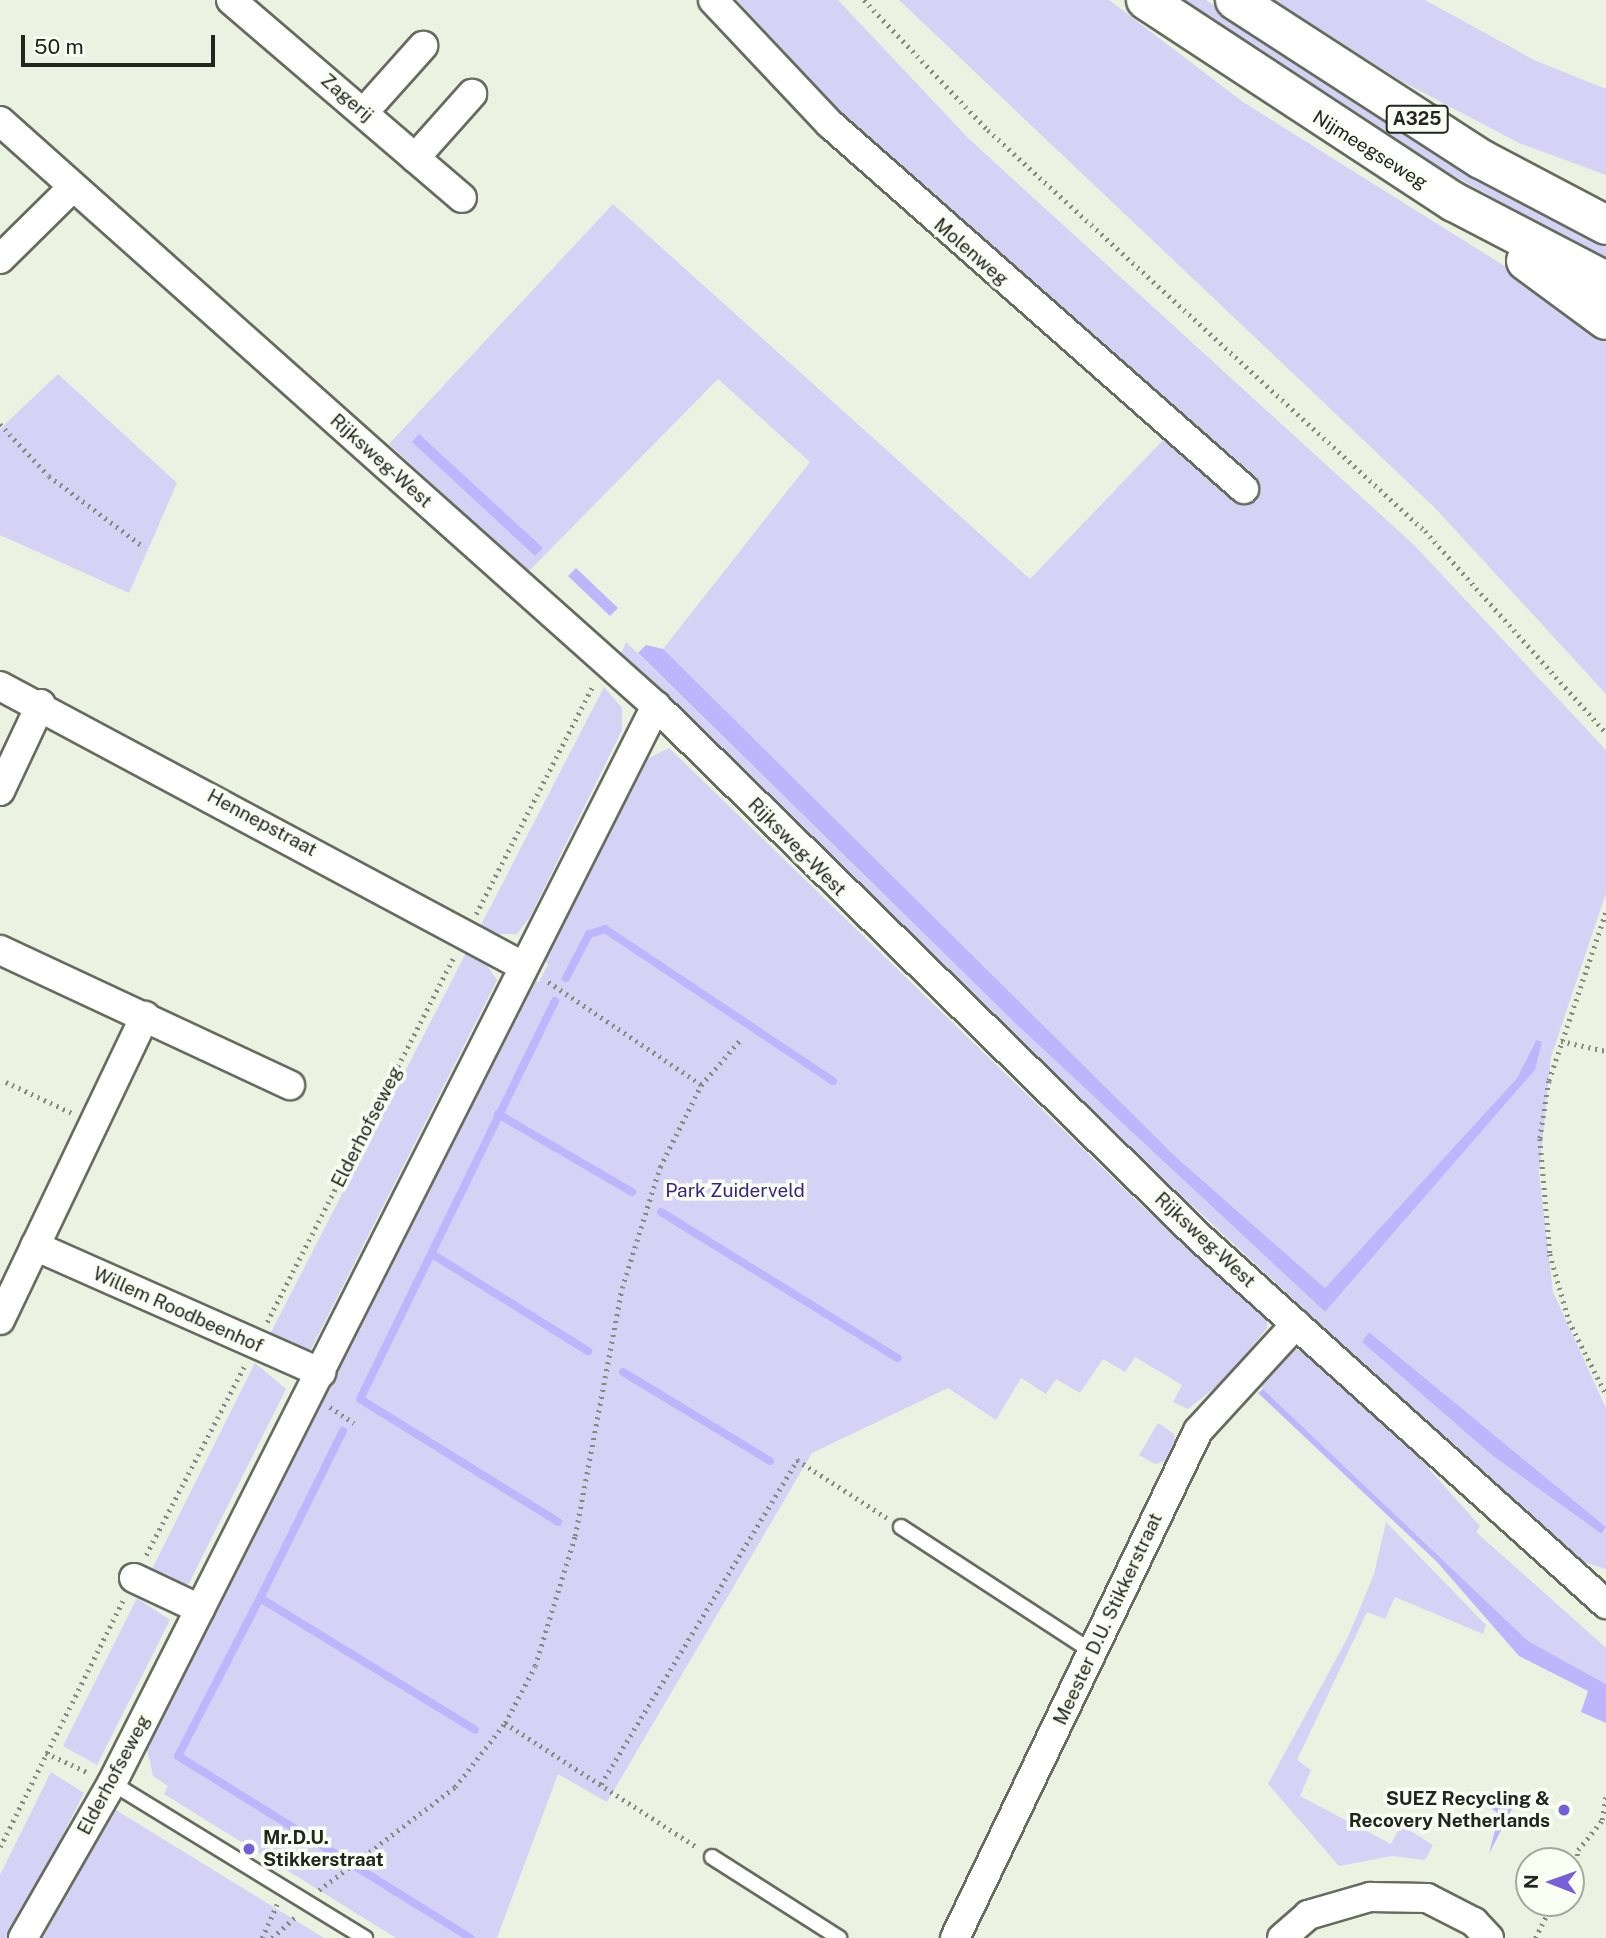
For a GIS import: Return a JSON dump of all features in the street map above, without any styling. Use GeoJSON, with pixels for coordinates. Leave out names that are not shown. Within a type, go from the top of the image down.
{"type":"FeatureCollection","features":[{"type":"Feature","properties":{"kind":"highway","name":"Nijmeegseweg"},"geometry":{"type":"LineString","coordinates":[[1146,0],[1454,202],[1606,281]]}},
{"type":"Feature","properties":{"kind":"highway","name":"A325"},"geometry":{"type":"LineString","coordinates":[[1236,0],[1481,159],[1606,225]]}},
{"type":"Feature","properties":{"kind":"highway","name":"A325"},"geometry":{"type":"LineString","coordinates":[[1481,159],[1606,194]]}},
{"type":"Feature","properties":{"kind":"highway","name":"A325"},"geometry":{"type":"LineString","coordinates":[[1454,202],[1606,320]]}},
{"type":"Feature","properties":{"kind":"street","name":"Zagerij"},"geometry":{"type":"LineString","coordinates":[[231,0],[462,198]]}},
{"type":"Feature","properties":{"kind":"street","name":"Molenweg"},"geometry":{"type":"LineString","coordinates":[[713,0],[830,124],[1244,489]]}},
{"type":"Feature","properties":{"kind":"street"},"geometry":{"type":"LineString","coordinates":[[363,112],[423,46]]}},
{"type":"Feature","properties":{"kind":"street"},"geometry":{"type":"LineString","coordinates":[[415,158],[472,94]]}},
{"type":"Feature","properties":{"kind":"street","name":"Rijksweg-West"},"geometry":{"type":"LineString","coordinates":[[0,121],[656,706],[948,997],[1490,1504],[1596,1586],[1606,1604]]}},
{"type":"Feature","properties":{"kind":"street"},"geometry":{"type":"LineString","coordinates":[[0,259],[72,188]]}},
{"type":"Feature","properties":{"kind":"street","name":"Hennepstraat"},"geometry":{"type":"LineString","coordinates":[[0,686],[41,704],[467,932],[521,965]]}},
{"type":"Feature","properties":{"kind":"street"},"geometry":{"type":"LineString","coordinates":[[0,791],[41,704]]}},
{"type":"Feature","properties":{"kind":"street","name":"Elderhofseweg"},"geometry":{"type":"LineString","coordinates":[[23,1938],[112,1783],[321,1373],[521,965],[656,706]]}},
{"type":"Feature","properties":{"kind":"street"},"geometry":{"type":"LineString","coordinates":[[0,950],[290,1085]]}},
{"type":"Feature","properties":{"kind":"street"},"geometry":{"type":"LineString","coordinates":[[0,1320],[145,1016]]}},
{"type":"Feature","properties":{"kind":"street","name":"Willem Roodbeenhof"},"geometry":{"type":"LineString","coordinates":[[35,1246],[321,1373]]}},
{"type":"Feature","properties":{"kind":"street","name":"Meester D.U. Stikkerstraat"},"geometry":{"type":"LineString","coordinates":[[955,1938],[1198,1431],[1296,1324]]}},
{"type":"Feature","properties":{"kind":"street"},"geometry":{"type":"LineString","coordinates":[[134,1578],[200,1609]]}},
{"type":"Feature","properties":{"kind":"street"},"geometry":{"type":"LineString","coordinates":[[1282,1938],[1308,1915],[1370,1897],[1427,1898],[1489,1938]]}},
{"type":"Feature","properties":{"kind":"lane"},"geometry":{"type":"LineString","coordinates":[[901,1527],[1093,1652]]}},
{"type":"Feature","properties":{"kind":"lane"},"geometry":{"type":"LineString","coordinates":[[112,1783],[365,1938]]}},
{"type":"Feature","properties":{"kind":"lane"},"geometry":{"type":"LineString","coordinates":[[712,1857],[839,1938]]}},
{"type":"Feature","properties":{"kind":"path"},"geometry":{"type":"LineString","coordinates":[[864,0],[988,130],[1425,531],[1606,733]]}},
{"type":"Feature","properties":{"kind":"path"},"geometry":{"type":"LineString","coordinates":[[0,424],[49,476],[144,547]]}},
{"type":"Feature","properties":{"kind":"path","name":"Elderhofseweg"},"geometry":{"type":"LineString","coordinates":[[0,1847],[134,1578],[598,676]]}},
{"type":"Feature","properties":{"kind":"path"},"geometry":{"type":"LineString","coordinates":[[1606,913],[1561,1041],[1540,1139],[1541,1197],[1569,1321],[1606,1394]]}},
{"type":"Feature","properties":{"kind":"path"},"geometry":{"type":"LineString","coordinates":[[521,965],[702,1086]]}},
{"type":"Feature","properties":{"kind":"path"},"geometry":{"type":"LineString","coordinates":[[324,1886],[455,1787],[505,1723],[535,1666],[575,1536],[622,1288],[660,1167],[702,1086],[741,1039]]}},
{"type":"Feature","properties":{"kind":"path"},"geometry":{"type":"LineString","coordinates":[[1561,1041],[1606,1051]]}},
{"type":"Feature","properties":{"kind":"path"},"geometry":{"type":"LineString","coordinates":[[6,1082],[94,1123]]}},
{"type":"Feature","properties":{"kind":"path"},"geometry":{"type":"LineString","coordinates":[[601,1784],[797,1460],[901,1527]]}},
{"type":"Feature","properties":{"kind":"path"},"geometry":{"type":"LineString","coordinates":[[505,1723],[712,1857]]}},
{"type":"Feature","properties":{"kind":"path"},"geometry":{"type":"LineString","coordinates":[[46,1753],[112,1783]]}},
{"type":"Feature","properties":{"kind":"path"},"geometry":{"type":"LineString","coordinates":[[1580,1847],[1602,1820],[1606,1796]]}},
{"type":"Feature","properties":{"kind":"path"},"geometry":{"type":"LineString","coordinates":[[262,1938],[278,1904],[268,1898]]}},
{"type":"Feature","properties":{"kind":"path"},"geometry":{"type":"LineString","coordinates":[[1535,1938],[1546,1917]]}},
{"type":"Feature","properties":{"kind":"green space"},"geometry":{"type":"Polygon","coordinates":[[[737,0],[838,0],[969,139],[1414,545],[1606,750],[1606,893],[1551,1057],[1539,1173],[1553,1292],[1606,1408],[1606,1527],[1369,1332],[1362,1342],[1603,1534],[1606,1528],[1606,1569],[1576,1560],[1423,1427],[1405,1402],[969,1000],[620,655],[626,642],[1015,1023],[1325,1312],[1535,1070],[1535,1041],[1517,1078],[1325,1288],[1177,1158],[667,656],[663,649],[810,462],[718,379],[528,572],[389,444],[613,204],[1030,579],[1163,440],[1242,505],[1255,483],[851,124],[737,0]]]}},
{"type":"Feature","properties":{"kind":"green space"},"geometry":{"type":"Polygon","coordinates":[[[899,0],[1109,0],[1243,102],[1514,272],[1606,338],[1606,694],[1435,508],[899,0]]]}},
{"type":"Feature","properties":{"kind":"green space"},"geometry":{"type":"Polygon","coordinates":[[[1180,0],[1206,0],[1287,57],[1519,197],[1606,242],[1606,260],[1403,148],[1180,0]]]}},
{"type":"Feature","properties":{"kind":"green space"},"geometry":{"type":"Polygon","coordinates":[[[1274,0],[1425,0],[1534,60],[1606,89],[1606,175],[1519,143],[1403,82],[1274,0]]]}},
{"type":"Feature","properties":{"kind":"green space"},"geometry":{"type":"Polygon","coordinates":[[[58,374],[177,483],[129,593],[0,535],[0,429],[58,374]]]}},
{"type":"Feature","properties":{"kind":"green space"},"geometry":{"type":"Polygon","coordinates":[[[604,687],[622,708],[622,730],[530,917],[517,934],[495,934],[481,925],[604,687]]]}},
{"type":"Feature","properties":{"kind":"green space","name":"Park Zuiderveld"},"geometry":{"type":"Polygon","coordinates":[[[669,748],[1142,1206],[1268,1316],[1267,1328],[1226,1379],[1188,1409],[1173,1402],[1182,1385],[1135,1357],[1125,1372],[1103,1359],[1080,1393],[1056,1379],[1046,1394],[1021,1378],[996,1420],[948,1388],[812,1453],[607,1802],[558,1774],[497,1938],[396,1938],[164,1794],[168,1786],[153,1776],[147,1749],[534,979],[539,982],[548,964],[542,958],[639,763],[669,748]]]}},
{"type":"Feature","properties":{"kind":"green space"},"geometry":{"type":"Polygon","coordinates":[[[466,953],[485,963],[497,980],[306,1359],[267,1340],[466,953]]]}},
{"type":"Feature","properties":{"kind":"green space"},"geometry":{"type":"Polygon","coordinates":[[[1291,1350],[1302,1350],[1404,1441],[1480,1526],[1476,1532],[1606,1648],[1606,1684],[1528,1641],[1263,1389],[1256,1380],[1291,1350]]]}},
{"type":"Feature","properties":{"kind":"green space"},"geometry":{"type":"Polygon","coordinates":[[[255,1363],[286,1389],[186,1589],[150,1573],[255,1363]]]}},
{"type":"Feature","properties":{"kind":"green space"},"geometry":{"type":"Polygon","coordinates":[[[1158,1423],[1174,1434],[1176,1448],[1169,1460],[1155,1464],[1139,1455],[1158,1423]]]}},
{"type":"Feature","properties":{"kind":"green space"},"geometry":{"type":"Polygon","coordinates":[[[1386,1522],[1486,1625],[1483,1634],[1395,1597],[1385,1619],[1367,1612],[1297,1760],[1311,1770],[1300,1796],[1391,1844],[1401,1825],[1433,1845],[1425,1860],[1392,1856],[1339,1866],[1268,1784],[1348,1637],[1374,1574],[1386,1522]]]}},
{"type":"Feature","properties":{"kind":"green space"},"geometry":{"type":"Polygon","coordinates":[[[137,1598],[170,1620],[97,1765],[63,1746],[137,1598]]]}},
{"type":"Feature","properties":{"kind":"green space"},"geometry":{"type":"Polygon","coordinates":[[[51,1772],[84,1793],[10,1938],[0,1938],[0,1875],[51,1772]]]}},
{"type":"Feature","properties":{"kind":"green space"},"geometry":{"type":"Polygon","coordinates":[[[111,1807],[324,1938],[43,1938],[111,1807]]]}},
{"type":"Feature","properties":{"kind":"shaded area"},"geometry":{"type":"Polygon","coordinates":[[[419,434],[543,548],[535,556],[412,442],[419,434]]]}},
{"type":"Feature","properties":{"kind":"shaded area"},"geometry":{"type":"Polygon","coordinates":[[[576,568],[618,608],[610,616],[568,576],[576,568]]]}},
{"type":"Feature","properties":{"kind":"shaded area"},"geometry":{"type":"Polygon","coordinates":[[[646,645],[663,649],[1177,1158],[1325,1288],[1517,1078],[1536,1040],[1542,1042],[1535,1070],[1325,1312],[1015,1023],[638,653],[646,645]]]}},
{"type":"Feature","properties":{"kind":"shaded area"},"geometry":{"type":"Polygon","coordinates":[[[1369,1332],[1606,1527],[1602,1534],[1492,1455],[1362,1342],[1369,1332]]]}},
{"type":"Feature","properties":{"kind":"shaded area"},"geometry":{"type":"Polygon","coordinates":[[[1263,1389],[1528,1641],[1606,1684],[1606,1723],[1581,1712],[1588,1691],[1519,1656],[1437,1562],[1258,1393],[1263,1389]]]}},
{"type":"Feature","properties":{"kind":"shaded area"},"geometry":{"type":"Polygon","coordinates":[[[1503,1795],[1516,1801],[1489,1854],[1499,1814],[1491,1808],[1503,1795]]]}},
{"type":"Feature","properties":{"kind":"waterway"},"geometry":{"type":"LineString","coordinates":[[566,978],[589,934],[605,929],[833,1081]]}},
{"type":"Feature","properties":{"kind":"waterway"},"geometry":{"type":"LineString","coordinates":[[555,1001],[360,1399],[558,1522]]}},
{"type":"Feature","properties":{"kind":"waterway"},"geometry":{"type":"LineString","coordinates":[[498,1114],[632,1192]]}},
{"type":"Feature","properties":{"kind":"waterway"},"geometry":{"type":"LineString","coordinates":[[661,1212],[897,1358]]}},
{"type":"Feature","properties":{"kind":"waterway"},"geometry":{"type":"LineString","coordinates":[[432,1254],[588,1351]]}},
{"type":"Feature","properties":{"kind":"waterway"},"geometry":{"type":"LineString","coordinates":[[623,1372],[770,1461]]}},
{"type":"Feature","properties":{"kind":"waterway"},"geometry":{"type":"LineString","coordinates":[[343,1431],[260,1598],[475,1730]]}},
{"type":"Feature","properties":{"kind":"waterway"},"geometry":{"type":"LineString","coordinates":[[260,1598],[178,1756],[470,1938]]}},
{"type":"Feature","properties":{"kind":"place","name":"SUEZ Recycling & Recovery Netherlands"},"geometry":{"type":"Point","coordinates":[1564,1810]}},
{"type":"Feature","properties":{"kind":"place","name":"Mr.D.U. Stikkerstraat"},"geometry":{"type":"Point","coordinates":[249,1849]}}]}
